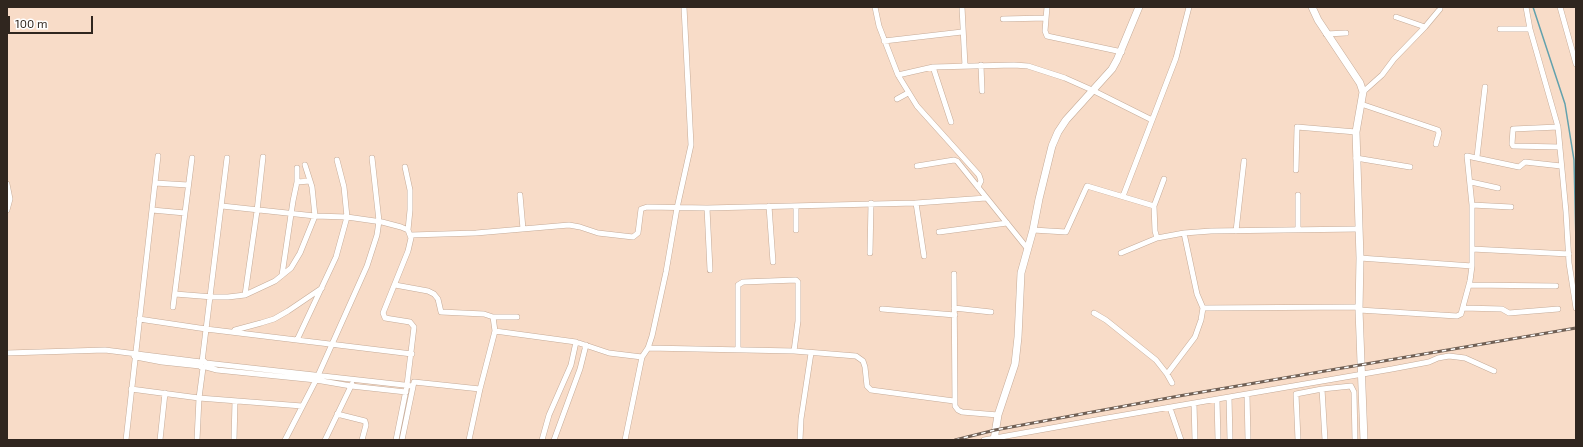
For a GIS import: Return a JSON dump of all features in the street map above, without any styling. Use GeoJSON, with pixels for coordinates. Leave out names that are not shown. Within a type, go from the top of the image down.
{"type":"FeatureCollection","features":[{"type":"Feature","properties":{"kind":"street"},"geometry":{"type":"LineString","coordinates":[[625,440],[642,357],[648,348],[666,272],[691,140],[684,7]]}},
{"type":"Feature","properties":{"kind":"street"},"geometry":{"type":"LineString","coordinates":[[875,7],[884,41],[906,94],[979,175],[981,182],[978,187]]}},
{"type":"Feature","properties":{"kind":"street"},"geometry":{"type":"LineString","coordinates":[[962,7],[962,32],[965,66]]}},
{"type":"Feature","properties":{"kind":"street"},"geometry":{"type":"LineString","coordinates":[[1047,7],[1045,31],[1047,36],[1122,52]]}},
{"type":"Feature","properties":{"kind":"street"},"geometry":{"type":"LineString","coordinates":[[994,439],[998,415],[1015,364],[1018,337],[1021,273],[1032,233],[1048,158],[1056,136],[1066,120],[1112,69],[1122,52],[1139,7]]}},
{"type":"Feature","properties":{"kind":"street"},"geometry":{"type":"LineString","coordinates":[[1123,196],[1176,58],[1189,7]]}},
{"type":"Feature","properties":{"kind":"street"},"geometry":{"type":"LineString","coordinates":[[1312,7],[1326,34],[1360,83],[1363,92],[1356,132],[1356,158],[1360,258],[1359,309],[1364,440]]}},
{"type":"Feature","properties":{"kind":"street"},"geometry":{"type":"LineString","coordinates":[[1363,92],[1382,74],[1394,59],[1425,27],[1440,7]]}},
{"type":"Feature","properties":{"kind":"street"},"geometry":{"type":"LineString","coordinates":[[1526,7],[1530,29],[1558,128],[1566,212],[1568,254],[1576,308]]}},
{"type":"Feature","properties":{"kind":"street"},"geometry":{"type":"LineString","coordinates":[[1560,7],[1576,64]]}},
{"type":"Feature","properties":{"kind":"street"},"geometry":{"type":"LineString","coordinates":[[1396,17],[1425,27]]}},
{"type":"Feature","properties":{"kind":"street"},"geometry":{"type":"LineString","coordinates":[[1002,20],[1046,18]]}},
{"type":"Feature","properties":{"kind":"street"},"geometry":{"type":"LineString","coordinates":[[1500,29],[1530,29]]}},
{"type":"Feature","properties":{"kind":"street"},"geometry":{"type":"LineString","coordinates":[[884,41],[962,32]]}},
{"type":"Feature","properties":{"kind":"street"},"geometry":{"type":"LineString","coordinates":[[1326,34],[1346,33]]}},
{"type":"Feature","properties":{"kind":"street"},"geometry":{"type":"LineString","coordinates":[[898,75],[933,67],[981,65],[1028,66],[1065,78],[1152,120]]}},
{"type":"Feature","properties":{"kind":"street"},"geometry":{"type":"LineString","coordinates":[[981,65],[982,91]]}},
{"type":"Feature","properties":{"kind":"street"},"geometry":{"type":"LineString","coordinates":[[933,67],[951,122]]}},
{"type":"Feature","properties":{"kind":"street"},"geometry":{"type":"LineString","coordinates":[[1477,157],[1485,87]]}},
{"type":"Feature","properties":{"kind":"street"},"geometry":{"type":"LineString","coordinates":[[897,99],[906,94]]}},
{"type":"Feature","properties":{"kind":"street"},"geometry":{"type":"LineString","coordinates":[[1361,104],[1438,130],[1439,133],[1436,144]]}},
{"type":"Feature","properties":{"kind":"street"},"geometry":{"type":"LineString","coordinates":[[1296,170],[1297,127],[1356,132]]}},
{"type":"Feature","properties":{"kind":"street"},"geometry":{"type":"LineString","coordinates":[[1558,128],[1512,129],[1512,144],[1513,146],[1560,147]]}},
{"type":"Feature","properties":{"kind":"street"},"geometry":{"type":"LineString","coordinates":[[126,440],[131,389],[131,354],[139,319],[158,156]]}},
{"type":"Feature","properties":{"kind":"street"},"geometry":{"type":"LineString","coordinates":[[1203,308],[1359,309],[1457,316],[1461,314],[1463,308],[1472,266],[1472,205],[1467,156],[1519,167],[1525,162],[1561,166]]}},
{"type":"Feature","properties":{"kind":"street"},"geometry":{"type":"LineString","coordinates":[[245,295],[263,157]]}},
{"type":"Feature","properties":{"kind":"street"},"geometry":{"type":"LineString","coordinates":[[173,308],[192,158]]}},
{"type":"Feature","properties":{"kind":"street"},"geometry":{"type":"LineString","coordinates":[[197,440],[199,398],[227,158]]}},
{"type":"Feature","properties":{"kind":"street"},"geometry":{"type":"LineString","coordinates":[[284,440],[317,378],[367,266],[377,236],[379,221],[372,158]]}},
{"type":"Feature","properties":{"kind":"street"},"geometry":{"type":"LineString","coordinates":[[1356,158],[1410,167]]}},
{"type":"Feature","properties":{"kind":"street"},"geometry":{"type":"LineString","coordinates":[[297,340],[336,257],[347,217],[344,187],[337,160]]}},
{"type":"Feature","properties":{"kind":"street"},"geometry":{"type":"LineString","coordinates":[[917,166],[956,160],[1007,224],[1028,246]]}},
{"type":"Feature","properties":{"kind":"street"},"geometry":{"type":"LineString","coordinates":[[1236,231],[1244,160]]}},
{"type":"Feature","properties":{"kind":"street"},"geometry":{"type":"LineString","coordinates":[[175,294],[228,297],[245,295],[275,281],[282,275],[296,261],[315,216],[310,181],[305,165]]}},
{"type":"Feature","properties":{"kind":"street"},"geometry":{"type":"LineString","coordinates":[[406,167],[410,190],[408,230]]}},
{"type":"Feature","properties":{"kind":"street"},"geometry":{"type":"LineString","coordinates":[[282,275],[297,182],[297,168]]}},
{"type":"Feature","properties":{"kind":"street"},"geometry":{"type":"LineString","coordinates":[[1156,235],[1154,206],[1164,178]]}},
{"type":"Feature","properties":{"kind":"street"},"geometry":{"type":"LineString","coordinates":[[297,182],[310,181]]}},
{"type":"Feature","properties":{"kind":"street"},"geometry":{"type":"LineString","coordinates":[[1470,182],[1498,188]]}},
{"type":"Feature","properties":{"kind":"street"},"geometry":{"type":"LineString","coordinates":[[155,183],[188,185]]}},
{"type":"Feature","properties":{"kind":"street"},"geometry":{"type":"LineString","coordinates":[[7,184],[10,199],[7,210]]}},
{"type":"Feature","properties":{"kind":"street"},"geometry":{"type":"LineString","coordinates":[[1032,233],[1066,232],[1087,186],[1154,206]]}},
{"type":"Feature","properties":{"kind":"street"},"geometry":{"type":"LineString","coordinates":[[520,195],[523,229]]}},
{"type":"Feature","properties":{"kind":"street"},"geometry":{"type":"LineString","coordinates":[[1298,195],[1298,230]]}},
{"type":"Feature","properties":{"kind":"street"},"geometry":{"type":"LineString","coordinates":[[411,235],[476,233],[567,225],[604,234],[633,236],[638,233],[640,212],[643,208],[916,203],[986,198]]}},
{"type":"Feature","properties":{"kind":"street"},"geometry":{"type":"LineString","coordinates":[[870,253],[871,203]]}},
{"type":"Feature","properties":{"kind":"street"},"geometry":{"type":"LineString","coordinates":[[916,203],[924,256]]}},
{"type":"Feature","properties":{"kind":"street"},"geometry":{"type":"LineString","coordinates":[[1472,205],[1511,207]]}},
{"type":"Feature","properties":{"kind":"street"},"geometry":{"type":"LineString","coordinates":[[222,206],[257,211],[347,217],[379,221],[408,230],[411,235],[408,251],[385,310],[384,317],[388,319],[410,322],[413,325],[410,383],[402,440]]}},
{"type":"Feature","properties":{"kind":"street"},"geometry":{"type":"LineString","coordinates":[[769,206],[773,262]]}},
{"type":"Feature","properties":{"kind":"street"},"geometry":{"type":"LineString","coordinates":[[796,206],[796,230]]}},
{"type":"Feature","properties":{"kind":"street"},"geometry":{"type":"LineString","coordinates":[[707,208],[710,270]]}},
{"type":"Feature","properties":{"kind":"street"},"geometry":{"type":"LineString","coordinates":[[152,210],[185,213]]}},
{"type":"Feature","properties":{"kind":"street"},"geometry":{"type":"LineString","coordinates":[[939,232],[1007,224]]}},
{"type":"Feature","properties":{"kind":"street"},"geometry":{"type":"LineString","coordinates":[[1121,253],[1156,235],[1236,231],[1359,229]]}},
{"type":"Feature","properties":{"kind":"street"},"geometry":{"type":"LineString","coordinates":[[1169,372],[1195,337],[1201,320],[1203,308],[1197,294],[1184,233]]}},
{"type":"Feature","properties":{"kind":"street"},"geometry":{"type":"LineString","coordinates":[[1472,249],[1568,254]]}},
{"type":"Feature","properties":{"kind":"street"},"geometry":{"type":"LineString","coordinates":[[1360,258],[1472,266]]}},
{"type":"Feature","properties":{"kind":"street"},"geometry":{"type":"LineString","coordinates":[[954,274],[954,401],[956,409],[962,412],[998,415]]}},
{"type":"Feature","properties":{"kind":"street"},"geometry":{"type":"LineString","coordinates":[[738,350],[738,285],[743,282],[796,280],[798,282],[798,321],[794,351]]}},
{"type":"Feature","properties":{"kind":"street"},"geometry":{"type":"LineString","coordinates":[[1469,284],[1556,286]]}},
{"type":"Feature","properties":{"kind":"street"},"geometry":{"type":"LineString","coordinates":[[395,285],[428,291],[434,294],[438,299],[441,312],[484,314],[492,317],[517,317]]}},
{"type":"Feature","properties":{"kind":"street"},"geometry":{"type":"LineString","coordinates":[[231,331],[261,324],[274,319],[322,287]]}},
{"type":"Feature","properties":{"kind":"street"},"geometry":{"type":"LineString","coordinates":[[954,308],[991,312]]}},
{"type":"Feature","properties":{"kind":"street"},"geometry":{"type":"LineString","coordinates":[[1463,308],[1502,310],[1509,313],[1558,309]]}},
{"type":"Feature","properties":{"kind":"street"},"geometry":{"type":"LineString","coordinates":[[882,309],[955,315]]}},
{"type":"Feature","properties":{"kind":"street"},"geometry":{"type":"LineString","coordinates":[[1094,313],[1106,320],[1160,364],[1169,372],[1172,382]]}},
{"type":"Feature","properties":{"kind":"street"},"geometry":{"type":"LineString","coordinates":[[469,440],[495,331],[492,317]]}},
{"type":"Feature","properties":{"kind":"street"},"geometry":{"type":"LineString","coordinates":[[139,319],[412,354]]}},
{"type":"Feature","properties":{"kind":"street"},"geometry":{"type":"LineString","coordinates":[[495,331],[577,342],[609,353],[642,357]]}},
{"type":"Feature","properties":{"kind":"street"},"geometry":{"type":"LineString","coordinates":[[542,440],[549,415],[571,365],[577,342]]}},
{"type":"Feature","properties":{"kind":"street"},"geometry":{"type":"LineString","coordinates":[[554,440],[580,369],[585,345]]}},
{"type":"Feature","properties":{"kind":"street"},"geometry":{"type":"LineString","coordinates":[[648,348],[794,351],[848,354],[860,358],[865,367],[867,386],[870,390],[954,401]]}},
{"type":"Feature","properties":{"kind":"street"},"geometry":{"type":"LineString","coordinates":[[7,353],[105,350],[131,354],[162,362],[203,364],[317,378],[410,383],[480,389]]}},
{"type":"Feature","properties":{"kind":"street"},"geometry":{"type":"LineString","coordinates":[[800,440],[801,419],[811,353]]}},
{"type":"Feature","properties":{"kind":"street"},"geometry":{"type":"LineString","coordinates":[[984,440],[1429,362],[1438,358],[1449,356],[1466,358],[1494,371]]}},
{"type":"Feature","properties":{"kind":"street"},"geometry":{"type":"LineString","coordinates":[[317,378],[351,386],[406,392]]}},
{"type":"Feature","properties":{"kind":"street"},"geometry":{"type":"LineString","coordinates":[[325,440],[353,380]]}},
{"type":"Feature","properties":{"kind":"street"},"geometry":{"type":"LineString","coordinates":[[396,440],[406,392],[410,383]]}},
{"type":"Feature","properties":{"kind":"street"},"geometry":{"type":"LineString","coordinates":[[1298,440],[1296,396],[1299,393],[1322,389],[1352,387],[1354,392],[1355,440]]}},
{"type":"Feature","properties":{"kind":"street"},"geometry":{"type":"LineString","coordinates":[[131,389],[199,398],[302,406]]}},
{"type":"Feature","properties":{"kind":"street"},"geometry":{"type":"LineString","coordinates":[[1322,389],[1325,440]]}},
{"type":"Feature","properties":{"kind":"street"},"geometry":{"type":"LineString","coordinates":[[160,440],[165,393]]}},
{"type":"Feature","properties":{"kind":"street"},"geometry":{"type":"LineString","coordinates":[[1247,394],[1248,440]]}},
{"type":"Feature","properties":{"kind":"street"},"geometry":{"type":"LineString","coordinates":[[1228,397],[1230,440]]}},
{"type":"Feature","properties":{"kind":"street"},"geometry":{"type":"LineString","coordinates":[[1217,400],[1218,440]]}},
{"type":"Feature","properties":{"kind":"street"},"geometry":{"type":"LineString","coordinates":[[234,440],[235,401]]}},
{"type":"Feature","properties":{"kind":"street"},"geometry":{"type":"LineString","coordinates":[[1194,403],[1195,440]]}},
{"type":"Feature","properties":{"kind":"street"},"geometry":{"type":"LineString","coordinates":[[1170,408],[1181,440]]}},
{"type":"Feature","properties":{"kind":"street"},"geometry":{"type":"LineString","coordinates":[[337,414],[365,421],[366,425],[362,440]]}},
{"type":"Feature","properties":{"kind":"waterway"},"geometry":{"type":"LineString","coordinates":[[1533,7],[1565,104],[1574,160],[1576,243]]}},
{"type":"Feature","properties":{"kind":"railway"},"geometry":{"type":"LineString","coordinates":[[955,440],[995,430],[1179,396],[1576,328]]}}]}
